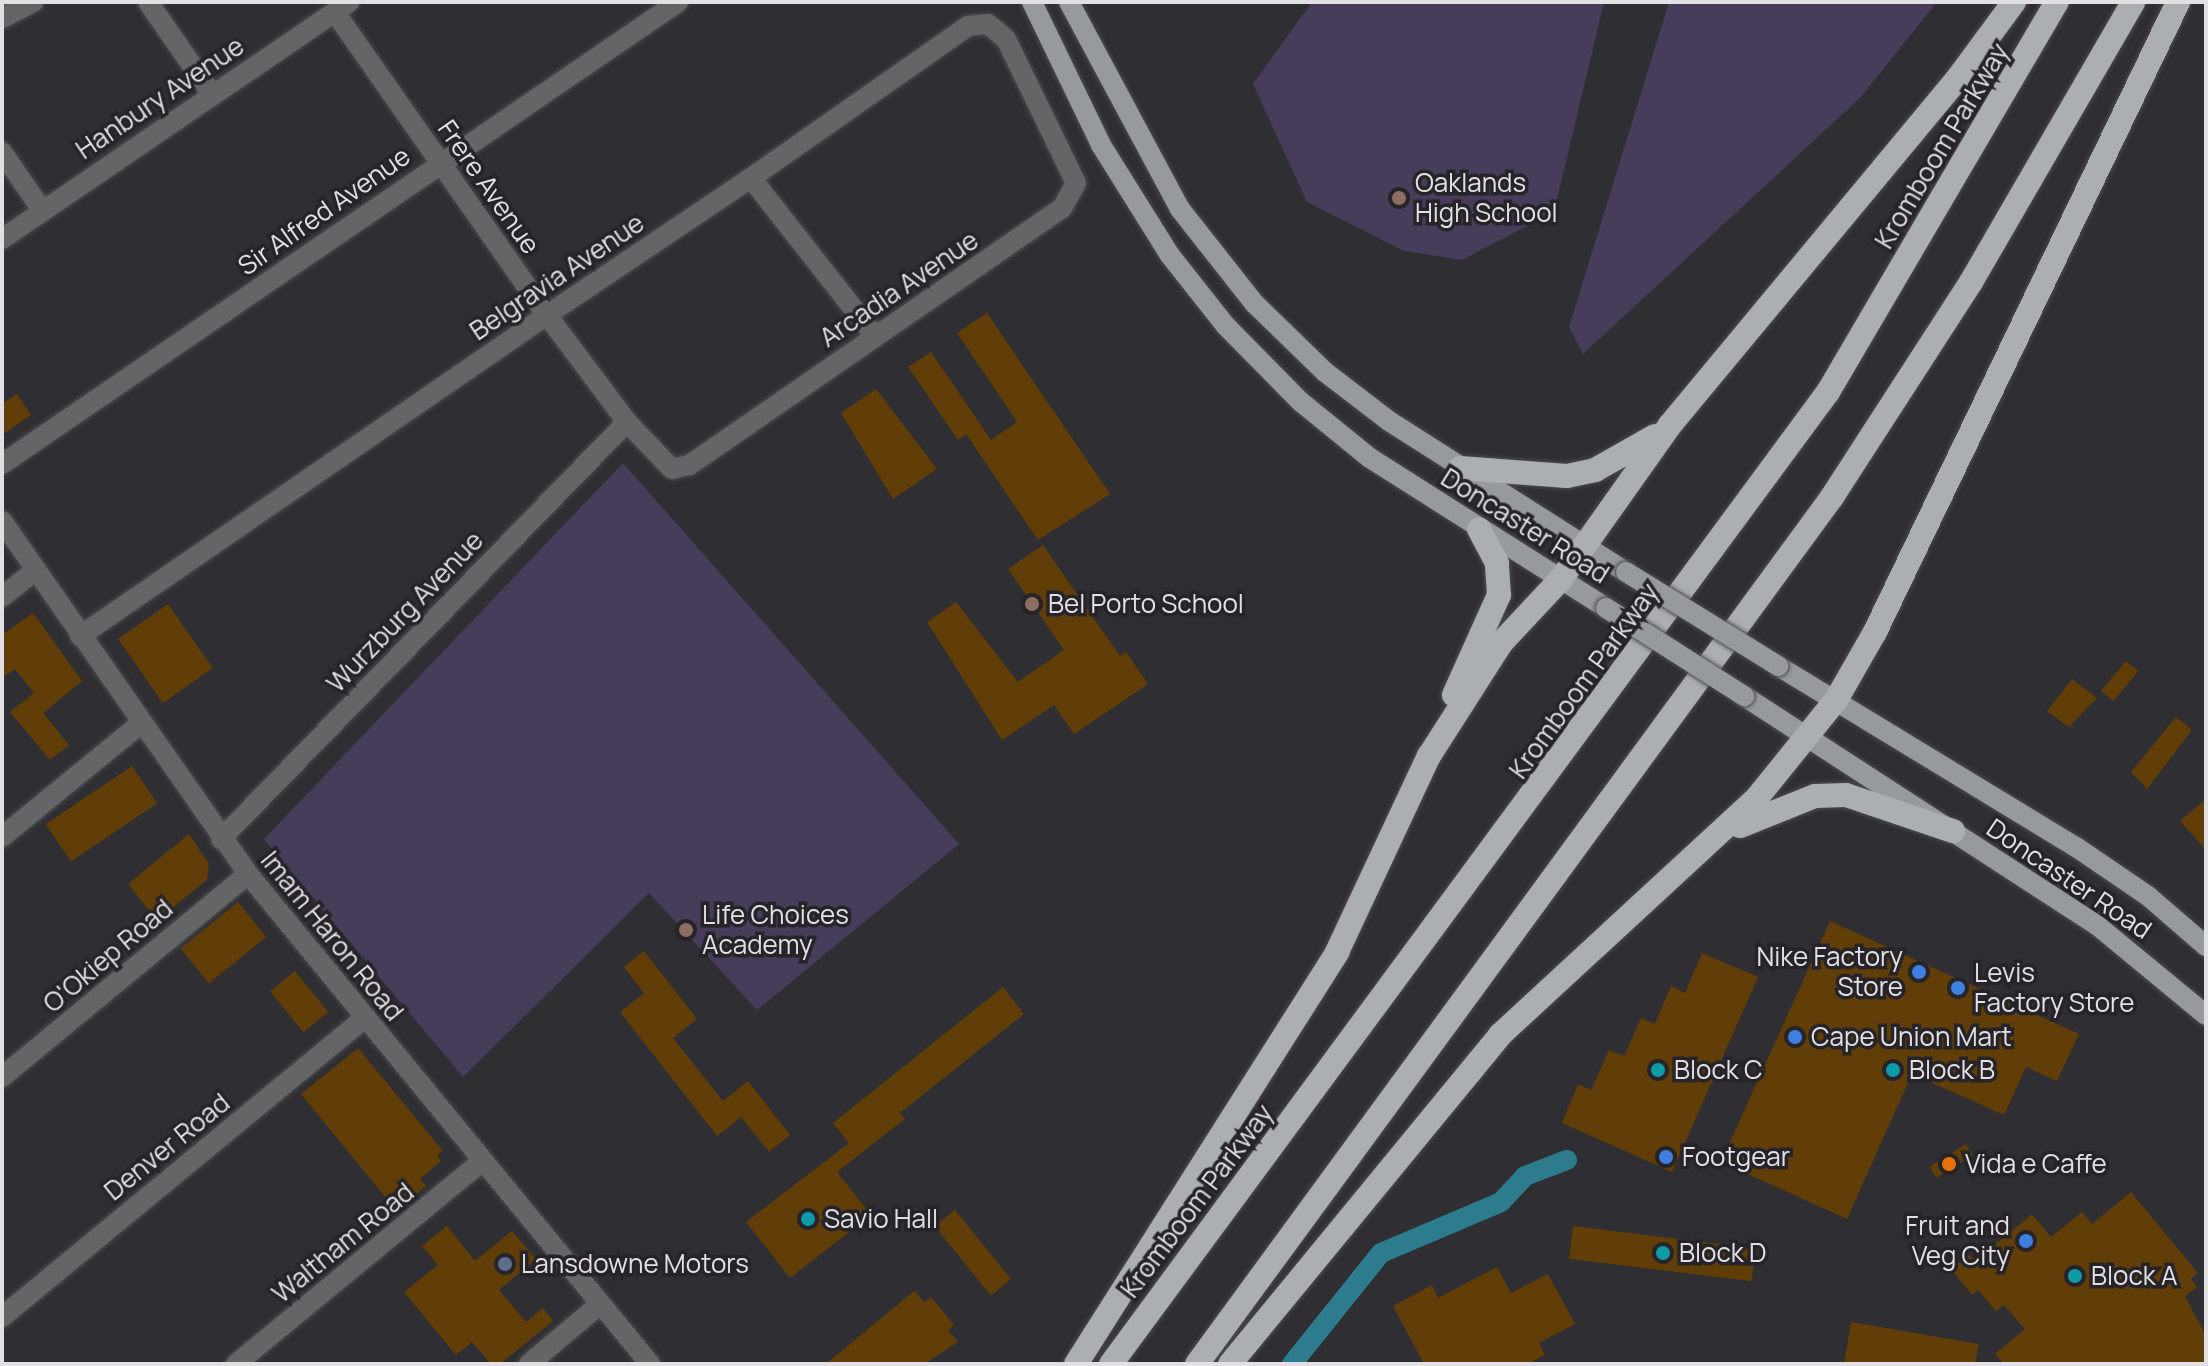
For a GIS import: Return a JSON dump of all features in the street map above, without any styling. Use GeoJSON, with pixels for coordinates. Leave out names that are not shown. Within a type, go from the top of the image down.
{"type":"FeatureCollection","features":[{"type":"Feature","properties":{"kind":"highway"},"geometry":{"type":"LineString","coordinates":[[1429,756],[1502,642],[1561,579],[1582,545],[1670,425],[1958,78],[2014,2]]}},
{"type":"Feature","properties":{"kind":"highway","name":"Kromboom Parkway"},"geometry":{"type":"LineString","coordinates":[[1111,1364],[1828,392],[2057,2]]}},
{"type":"Feature","properties":{"kind":"highway"},"geometry":{"type":"LineString","coordinates":[[1197,1364],[1832,497],[1971,282],[2133,2]]}},
{"type":"Feature","properties":{"kind":"highway"},"geometry":{"type":"LineString","coordinates":[[1230,1364],[1500,1035],[1756,799],[1836,700],[1875,632],[2178,2]]}},
{"type":"Feature","properties":{"kind":"highway"},"geometry":{"type":"LineString","coordinates":[[1460,468],[1567,476],[1618,458],[1670,425]]}},
{"type":"Feature","properties":{"kind":"highway"},"geometry":{"type":"LineString","coordinates":[[1076,1364],[1337,952],[1429,756],[1499,595],[1497,563],[1479,529]]}},
{"type":"Feature","properties":{"kind":"highway"},"geometry":{"type":"LineString","coordinates":[[1707,845],[1767,812],[1815,796],[1858,798],[1953,831]]}},
{"type":"Feature","properties":{"kind":"main road","name":"Doncaster Road"},"geometry":{"type":"LineString","coordinates":[[1032,2],[1101,145],[1169,254],[1225,325],[1301,402],[1370,458],[2098,926],[2206,1015]]}},
{"type":"Feature","properties":{"kind":"main road","name":"Doncaster Road"},"geometry":{"type":"LineString","coordinates":[[1069,2],[1180,209],[1254,303],[1325,372],[1460,468],[2076,847],[2148,896],[2206,946]]}},
{"type":"Feature","properties":{"kind":"street"},"geometry":{"type":"LineString","coordinates":[[2,18],[33,2]]}},
{"type":"Feature","properties":{"kind":"street"},"geometry":{"type":"LineString","coordinates":[[148,2],[212,94]]}},
{"type":"Feature","properties":{"kind":"street","name":"Sir Alfred Avenue"},"geometry":{"type":"LineString","coordinates":[[2,464],[678,2]]}},
{"type":"Feature","properties":{"kind":"street","name":"Hanbury Avenue"},"geometry":{"type":"LineString","coordinates":[[2,239],[342,7]]}},
{"type":"Feature","properties":{"kind":"street","name":"Frere Avenue"},"geometry":{"type":"LineString","coordinates":[[342,7],[441,162],[547,315],[627,422],[664,464]]}},
{"type":"Feature","properties":{"kind":"street","name":"Belgravia Avenue"},"geometry":{"type":"LineString","coordinates":[[80,636],[751,178],[968,26],[988,24],[1002,33],[1038,102]]}},
{"type":"Feature","properties":{"kind":"street","name":"Arcadia Avenue"},"geometry":{"type":"LineString","coordinates":[[664,464],[676,469],[689,465],[1069,201],[1075,177],[1038,102]]}},
{"type":"Feature","properties":{"kind":"street"},"geometry":{"type":"LineString","coordinates":[[2,152],[42,210]]}},
{"type":"Feature","properties":{"kind":"street"},"geometry":{"type":"LineString","coordinates":[[751,178],[875,336]]}},
{"type":"Feature","properties":{"kind":"street","name":"Wurzburg Avenue"},"geometry":{"type":"LineString","coordinates":[[221,839],[627,422]]}},
{"type":"Feature","properties":{"kind":"street","name":"Imam Haron Road"},"geometry":{"type":"LineString","coordinates":[[2,521],[221,839],[650,1364]]}},
{"type":"Feature","properties":{"kind":"street"},"geometry":{"type":"LineString","coordinates":[[2,597],[36,570]]}},
{"type":"Feature","properties":{"kind":"street"},"geometry":{"type":"LineString","coordinates":[[2,837],[140,724]]}},
{"type":"Feature","properties":{"kind":"street","name":"O'Okiep Road"},"geometry":{"type":"LineString","coordinates":[[2,1077],[248,874]]}},
{"type":"Feature","properties":{"kind":"street","name":"Denver Road"},"geometry":{"type":"LineString","coordinates":[[2,1317],[365,1018]]}},
{"type":"Feature","properties":{"kind":"street","name":"Waltham Road"},"geometry":{"type":"LineString","coordinates":[[236,1364],[482,1161]]}},
{"type":"Feature","properties":{"kind":"street"},"geometry":{"type":"LineString","coordinates":[[529,1364],[600,1304]]}},
{"type":"Feature","properties":{"kind":"shaded area"},"geometry":{"type":"Polygon","coordinates":[[[1312,2],[1604,2],[1554,212],[1462,260],[1404,251],[1307,202],[1253,84],[1312,2]]]}},
{"type":"Feature","properties":{"kind":"shaded area"},"geometry":{"type":"Polygon","coordinates":[[[1669,2],[1937,2],[1861,97],[1583,354],[1569,327],[1669,2]]]}},
{"type":"Feature","properties":{"kind":"shaded area"},"geometry":{"type":"Polygon","coordinates":[[[623,463],[959,844],[757,1010],[649,893],[463,1077],[264,839],[623,463]]]}},
{"type":"Feature","properties":{"kind":"building"},"geometry":{"type":"Polygon","coordinates":[[[987,313],[1110,494],[1038,540],[966,434],[958,440],[908,367],[931,352],[991,440],[1017,422],[957,333],[987,313]]]}},
{"type":"Feature","properties":{"kind":"building"},"geometry":{"type":"Polygon","coordinates":[[[876,389],[937,469],[893,499],[841,413],[876,389]]]}},
{"type":"Feature","properties":{"kind":"building"},"geometry":{"type":"Polygon","coordinates":[[[17,394],[31,415],[2,435],[2,404],[17,394]]]}},
{"type":"Feature","properties":{"kind":"building"},"geometry":{"type":"Polygon","coordinates":[[[1043,545],[1120,656],[1126,652],[1148,684],[1074,734],[1054,705],[1002,740],[927,622],[956,602],[1018,682],[1064,650],[1008,569],[1043,545]]]}},
{"type":"Feature","properties":{"kind":"building"},"geometry":{"type":"Polygon","coordinates":[[[168,604],[213,668],[163,703],[118,639],[168,604]]]}},
{"type":"Feature","properties":{"kind":"building"},"geometry":{"type":"Polygon","coordinates":[[[33,613],[82,681],[43,713],[69,745],[50,760],[10,712],[34,693],[15,669],[2,678],[2,635],[33,613]]]}},
{"type":"Feature","properties":{"kind":"building"},"geometry":{"type":"Polygon","coordinates":[[[2126,661],[2138,671],[2113,701],[2101,691],[2126,661]]]}},
{"type":"Feature","properties":{"kind":"building"},"geometry":{"type":"Polygon","coordinates":[[[2072,679],[2097,698],[2069,727],[2047,711],[2072,679]]]}},
{"type":"Feature","properties":{"kind":"building"},"geometry":{"type":"Polygon","coordinates":[[[2176,717],[2192,730],[2147,789],[2131,772],[2176,717]]]}},
{"type":"Feature","properties":{"kind":"building"},"geometry":{"type":"Polygon","coordinates":[[[132,766],[157,803],[71,861],[46,824],[132,766]]]}},
{"type":"Feature","properties":{"kind":"building"},"geometry":{"type":"Polygon","coordinates":[[[2206,799],[2206,850],[2180,821],[2206,799]]]}},
{"type":"Feature","properties":{"kind":"building"},"geometry":{"type":"Polygon","coordinates":[[[189,834],[209,864],[207,880],[157,920],[128,884],[189,834]]]}},
{"type":"Feature","properties":{"kind":"building"},"geometry":{"type":"Polygon","coordinates":[[[238,902],[266,937],[209,984],[180,949],[238,902]]]}},
{"type":"Feature","properties":{"kind":"building","name":"Block B"},"geometry":{"type":"Polygon","coordinates":[[[1830,921],[2079,1034],[2057,1081],[2026,1067],[2004,1115],[1912,1074],[1847,1219],[1721,1162],[1830,921]]]}},
{"type":"Feature","properties":{"kind":"building"},"geometry":{"type":"Polygon","coordinates":[[[644,951],[697,1019],[673,1038],[723,1101],[748,1081],[790,1135],[769,1152],[741,1117],[717,1136],[620,1012],[644,993],[624,967],[644,951]]]}},
{"type":"Feature","properties":{"kind":"building","name":"Block C"},"geometry":{"type":"Polygon","coordinates":[[[1702,953],[1758,977],[1672,1172],[1562,1123],[1578,1084],[1591,1090],[1609,1050],[1624,1056],[1641,1018],[1655,1024],[1671,986],[1685,993],[1702,953]]]}},
{"type":"Feature","properties":{"kind":"building"},"geometry":{"type":"Polygon","coordinates":[[[295,971],[328,1012],[303,1032],[270,991],[295,971]]]}},
{"type":"Feature","properties":{"kind":"building"},"geometry":{"type":"Polygon","coordinates":[[[1003,987],[1024,1014],[900,1113],[905,1119],[837,1172],[871,1215],[790,1278],[746,1222],[849,1143],[833,1123],[1003,987]]]}},
{"type":"Feature","properties":{"kind":"building"},"geometry":{"type":"Polygon","coordinates":[[[358,1048],[443,1151],[437,1156],[441,1161],[420,1179],[426,1186],[407,1201],[397,1189],[386,1198],[301,1094],[358,1048]]]}},
{"type":"Feature","properties":{"kind":"building"},"geometry":{"type":"Polygon","coordinates":[[[1966,1144],[1973,1155],[1936,1178],[1930,1167],[1966,1144]]]}},
{"type":"Feature","properties":{"kind":"building","name":"Block A"},"geometry":{"type":"Polygon","coordinates":[[[2131,1192],[2198,1273],[2191,1279],[2197,1287],[2185,1296],[2206,1336],[2206,1364],[2004,1364],[1995,1354],[2025,1329],[2004,1305],[1996,1311],[1978,1290],[1972,1295],[1951,1269],[1969,1255],[1975,1261],[2032,1214],[2051,1237],[2082,1212],[2092,1224],[2131,1192]]]}},
{"type":"Feature","properties":{"kind":"building"},"geometry":{"type":"Polygon","coordinates":[[[955,1210],[1011,1279],[991,1296],[935,1226],[955,1210]]]}},
{"type":"Feature","properties":{"kind":"building"},"geometry":{"type":"Polygon","coordinates":[[[447,1226],[475,1261],[512,1231],[536,1259],[499,1290],[526,1322],[543,1308],[553,1321],[500,1364],[491,1364],[472,1342],[456,1355],[404,1292],[438,1265],[422,1246],[447,1226]]]}},
{"type":"Feature","properties":{"kind":"building","name":"Block D"},"geometry":{"type":"Polygon","coordinates":[[[1573,1226],[1756,1248],[1752,1281],[1569,1259],[1573,1226]]]}},
{"type":"Feature","properties":{"kind":"building"},"geometry":{"type":"Polygon","coordinates":[[[1497,1267],[1511,1293],[1548,1274],[1575,1324],[1539,1343],[1545,1355],[1527,1364],[1424,1364],[1393,1306],[1432,1285],[1438,1298],[1497,1267]]]}},
{"type":"Feature","properties":{"kind":"building"},"geometry":{"type":"Polygon","coordinates":[[[914,1291],[924,1302],[931,1297],[954,1325],[948,1330],[958,1342],[924,1364],[826,1364],[914,1291]]]}},
{"type":"Feature","properties":{"kind":"building"},"geometry":{"type":"Polygon","coordinates":[[[1851,1322],[1979,1344],[1975,1364],[1844,1364],[1851,1322]]]}},
{"type":"Feature","properties":{"kind":"waterway"},"geometry":{"type":"LineString","coordinates":[[1292,1364],[1381,1253],[1501,1202],[1525,1176],[1567,1160]]}},
{"type":"Feature","properties":{"kind":"place","name":"Oaklands High School"},"geometry":{"type":"Point","coordinates":[1399,198]}},
{"type":"Feature","properties":{"kind":"place","name":"Bel Porto School"},"geometry":{"type":"Point","coordinates":[1032,604]}},
{"type":"Feature","properties":{"kind":"place","name":"Life Choices Academy"},"geometry":{"type":"Point","coordinates":[686,930]}},
{"type":"Feature","properties":{"kind":"place","name":"Nike Factory Store"},"geometry":{"type":"Point","coordinates":[1919,972]}},
{"type":"Feature","properties":{"kind":"place","name":"Levis Factory Store"},"geometry":{"type":"Point","coordinates":[1958,988]}},
{"type":"Feature","properties":{"kind":"place","name":"Cape Union Mart"},"geometry":{"type":"Point","coordinates":[1795,1037]}},
{"type":"Feature","properties":{"kind":"place","name":"Block C"},"geometry":{"type":"Point","coordinates":[1658,1070]}},
{"type":"Feature","properties":{"kind":"place","name":"Block B"},"geometry":{"type":"Point","coordinates":[1893,1070]}},
{"type":"Feature","properties":{"kind":"place","name":"Footgear"},"geometry":{"type":"Point","coordinates":[1666,1157]}},
{"type":"Feature","properties":{"kind":"place","name":"Vida e Caffe"},"geometry":{"type":"Point","coordinates":[1949,1164]}},
{"type":"Feature","properties":{"kind":"place","name":"Savio Hall"},"geometry":{"type":"Point","coordinates":[808,1219]}},
{"type":"Feature","properties":{"kind":"place","name":"Fruit and Veg City"},"geometry":{"type":"Point","coordinates":[2026,1241]}},
{"type":"Feature","properties":{"kind":"place","name":"Block D"},"geometry":{"type":"Point","coordinates":[1663,1253]}},
{"type":"Feature","properties":{"kind":"place","name":"Lansdowne Motors"},"geometry":{"type":"Point","coordinates":[505,1264]}},
{"type":"Feature","properties":{"kind":"place","name":"Block A"},"geometry":{"type":"Point","coordinates":[2075,1276]}}]}
